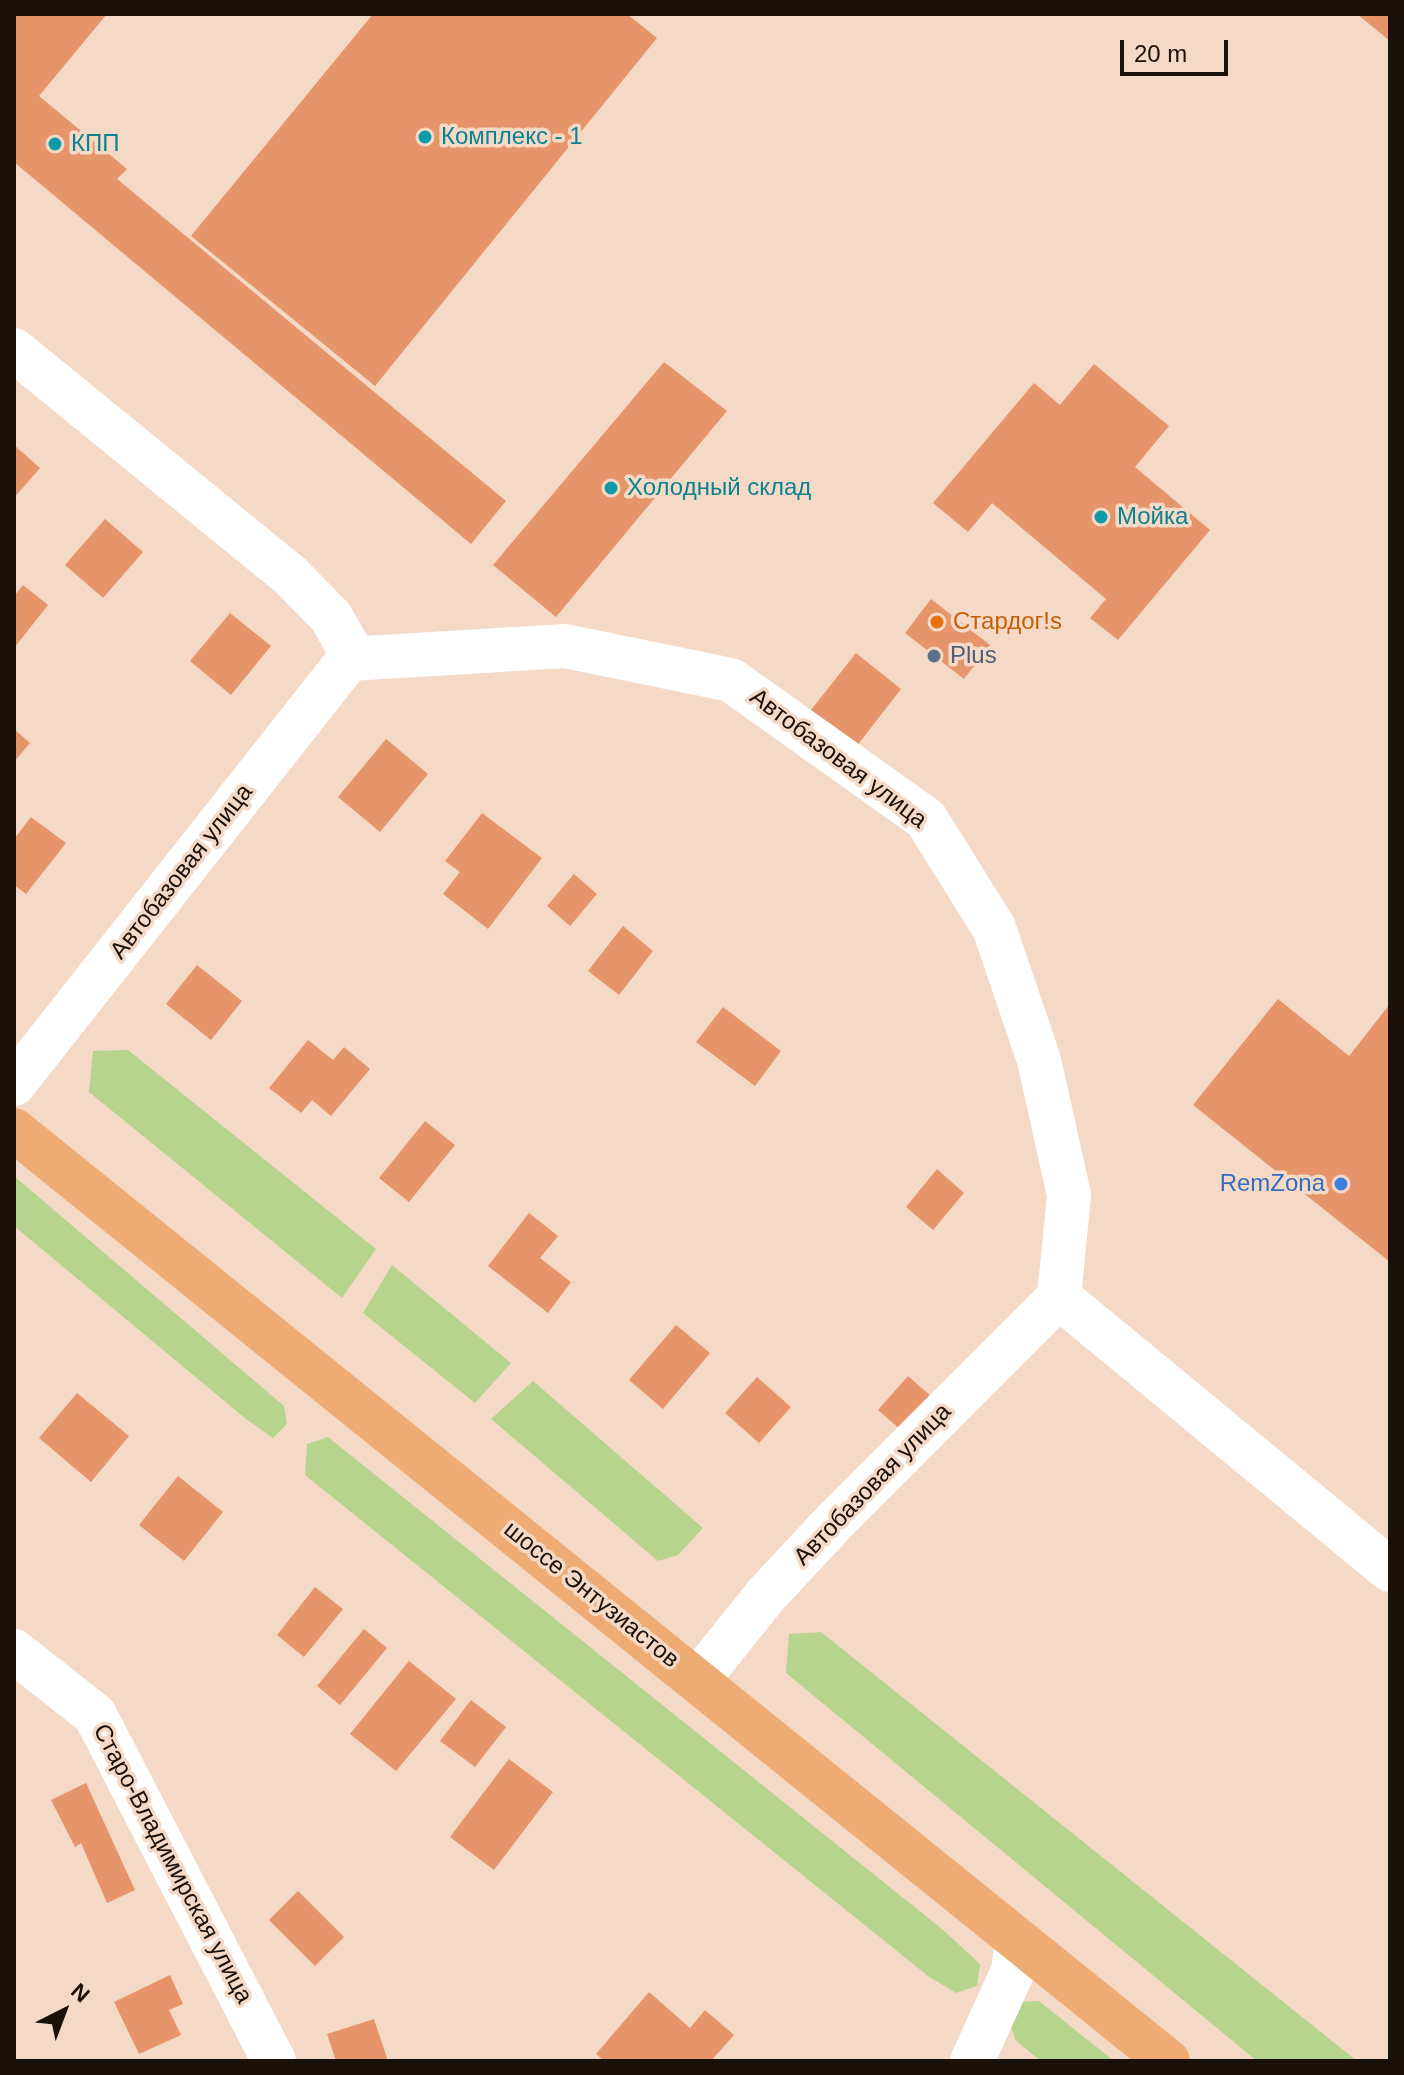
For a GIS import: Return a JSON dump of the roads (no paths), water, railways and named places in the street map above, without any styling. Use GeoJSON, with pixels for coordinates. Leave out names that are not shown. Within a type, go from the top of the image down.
{"type":"FeatureCollection","features":[{"type":"Feature","properties":{"kind":"main road","name":"шоссе Энтузиастов"},"geometry":{"type":"LineString","coordinates":[[14,1130],[1168,2061]]}},
{"type":"Feature","properties":{"kind":"street"},"geometry":{"type":"LineString","coordinates":[[14,350],[291,576],[331,617],[347,645],[349,659]]}},
{"type":"Feature","properties":{"kind":"street","name":"Автобазовая улица"},"geometry":{"type":"LineString","coordinates":[[14,1084],[349,659],[565,646],[731,680],[926,819],[994,928],[1039,1060],[1069,1195],[1059,1297],[825,1532],[766,1595],[697,1681]]}},
{"type":"Feature","properties":{"kind":"street"},"geometry":{"type":"LineString","coordinates":[[1059,1297],[1390,1570]]}},
{"type":"Feature","properties":{"kind":"street","name":"Старо-Владимирская улица"},"geometry":{"type":"LineString","coordinates":[[14,1651],[95,1715],[274,2061]]}},
{"type":"Feature","properties":{"kind":"street"},"geometry":{"type":"LineString","coordinates":[[972,2061],[1013,1971],[1017,1939]]}},
{"type":"Feature","properties":{"kind":"place","name":"Комплекс - 1"},"geometry":{"type":"Point","coordinates":[425,137]}},
{"type":"Feature","properties":{"kind":"place","name":"КПП"},"geometry":{"type":"Point","coordinates":[55,144]}},
{"type":"Feature","properties":{"kind":"place","name":"Холодный склад"},"geometry":{"type":"Point","coordinates":[611,488]}},
{"type":"Feature","properties":{"kind":"place","name":"Мойка"},"geometry":{"type":"Point","coordinates":[1101,517]}},
{"type":"Feature","properties":{"kind":"place","name":"Стардог!s"},"geometry":{"type":"Point","coordinates":[937,622]}},
{"type":"Feature","properties":{"kind":"place","name":"Plus"},"geometry":{"type":"Point","coordinates":[934,656]}},
{"type":"Feature","properties":{"kind":"place","name":"RemZona"},"geometry":{"type":"Point","coordinates":[1341,1184]}}]}
